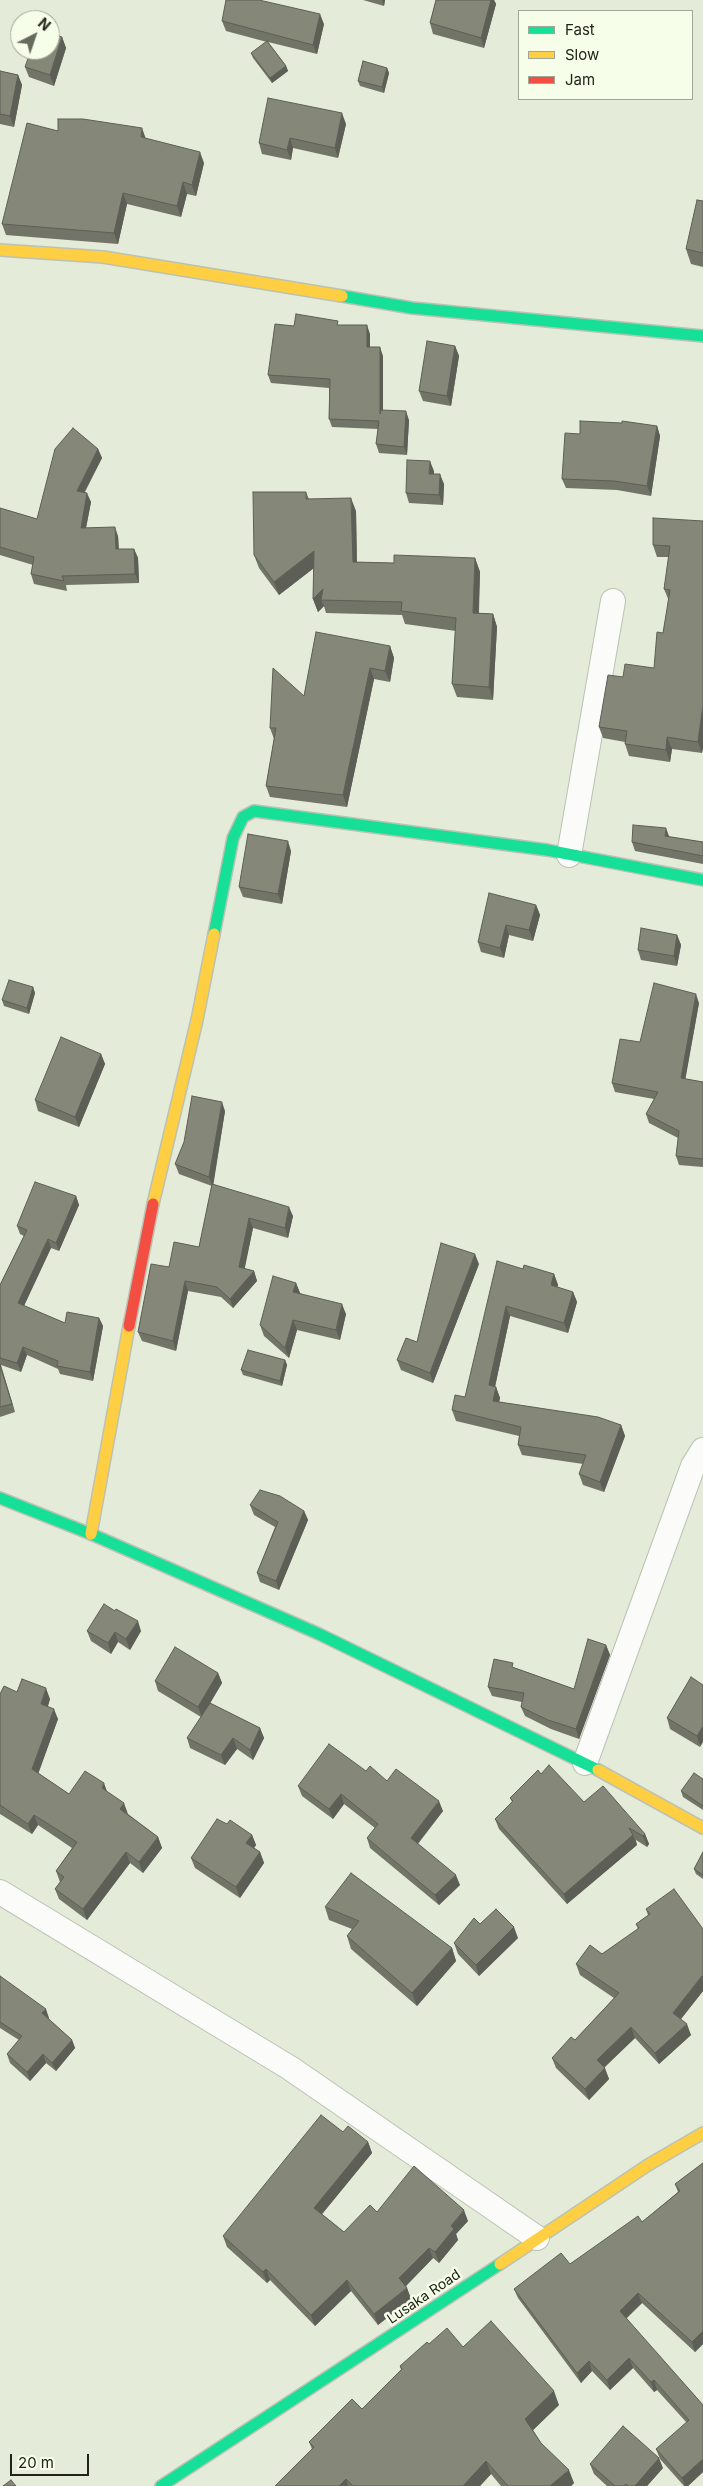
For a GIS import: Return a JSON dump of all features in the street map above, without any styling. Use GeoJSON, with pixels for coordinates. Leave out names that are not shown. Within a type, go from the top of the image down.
{"type":"FeatureCollection","features":[{"type":"Feature","properties":{"kind":"street"},"geometry":{"type":"LineString","coordinates":[[0,250],[103,257],[412,308],[703,336]]}},
{"type":"Feature","properties":{"kind":"street"},"geometry":{"type":"LineString","coordinates":[[569,855],[613,602]]}},
{"type":"Feature","properties":{"kind":"street"},"geometry":{"type":"LineString","coordinates":[[91,1534],[146,1232],[198,1020],[233,838],[243,817],[254,811],[284,814],[546,850],[703,880]]}},
{"type":"Feature","properties":{"kind":"street"},"geometry":{"type":"LineString","coordinates":[[584,1763],[693,1466],[703,1450]]}},
{"type":"Feature","properties":{"kind":"street"},"geometry":{"type":"LineString","coordinates":[[0,1498],[91,1534],[319,1634],[584,1763],[703,1828]]}},
{"type":"Feature","properties":{"kind":"street"},"geometry":{"type":"LineString","coordinates":[[0,1892],[290,2068],[537,2238]]}},
{"type":"Feature","properties":{"kind":"street","name":"Lusaka Road"},"geometry":{"type":"LineString","coordinates":[[161,2486],[417,2320],[648,2165],[703,2133]]}},
{"type":"Feature","properties":{"kind":"building"},"geometry":{"type":"Polygon","coordinates":[[[226,0],[259,0],[320,14],[313,45],[222,21],[226,0]]]}},
{"type":"Feature","properties":{"kind":"building"},"geometry":{"type":"Polygon","coordinates":[[[436,0],[491,0],[481,38],[430,23],[436,0]]]}},
{"type":"Feature","properties":{"kind":"building"},"geometry":{"type":"Polygon","coordinates":[[[267,41],[286,66],[270,78],[251,53],[267,41]]]}},
{"type":"Feature","properties":{"kind":"building"},"geometry":{"type":"Polygon","coordinates":[[[27,60],[55,60],[50,75],[25,67],[27,60]]]}},
{"type":"Feature","properties":{"kind":"building"},"geometry":{"type":"Polygon","coordinates":[[[363,61],[387,68],[382,87],[358,81],[363,61]]]}},
{"type":"Feature","properties":{"kind":"building"},"geometry":{"type":"Polygon","coordinates":[[[0,71],[18,75],[10,116],[0,114],[0,71]]]}},
{"type":"Feature","properties":{"kind":"building"},"geometry":{"type":"Polygon","coordinates":[[[268,98],[342,113],[335,148],[290,138],[287,150],[259,143],[268,98]]]}},
{"type":"Feature","properties":{"kind":"building"},"geometry":{"type":"Polygon","coordinates":[[[58,119],[83,119],[142,128],[141,137],[200,152],[192,185],[183,182],[177,206],[123,193],[114,233],[2,224],[27,123],[58,131],[58,119]]]}},
{"type":"Feature","properties":{"kind":"building"},"geometry":{"type":"Polygon","coordinates":[[[697,200],[703,201],[703,253],[686,249],[697,200]]]}},
{"type":"Feature","properties":{"kind":"building"},"geometry":{"type":"Polygon","coordinates":[[[296,314],[338,321],[337,325],[367,325],[367,347],[380,347],[380,414],[381,410],[406,411],[404,447],[376,444],[379,421],[329,419],[330,379],[268,375],[275,324],[294,326],[296,314]]]}},
{"type":"Feature","properties":{"kind":"building"},"geometry":{"type":"Polygon","coordinates":[[[427,341],[455,346],[447,396],[419,391],[427,341]]]}},
{"type":"Feature","properties":{"kind":"building"},"geometry":{"type":"Polygon","coordinates":[[[580,421],[622,423],[622,421],[657,426],[647,486],[614,481],[562,479],[565,433],[580,434],[580,421]]]}},
{"type":"Feature","properties":{"kind":"building"},"geometry":{"type":"Polygon","coordinates":[[[73,428],[98,449],[77,491],[87,493],[81,528],[115,527],[116,549],[134,549],[135,574],[62,576],[64,581],[31,574],[34,557],[0,547],[0,508],[37,519],[55,449],[73,428]]]}},
{"type":"Feature","properties":{"kind":"building"},"geometry":{"type":"Polygon","coordinates":[[[407,460],[430,461],[429,474],[440,474],[439,495],[406,493],[407,460]]]}},
{"type":"Feature","properties":{"kind":"building"},"geometry":{"type":"Polygon","coordinates":[[[253,492],[306,492],[306,499],[351,498],[353,562],[394,563],[394,555],[475,558],[473,613],[493,614],[489,687],[452,684],[456,618],[401,611],[402,602],[321,600],[323,589],[313,599],[314,551],[274,582],[254,555],[253,492]]]}},
{"type":"Feature","properties":{"kind":"building"},"geometry":{"type":"Polygon","coordinates":[[[653,518],[703,521],[703,705],[698,742],[667,737],[666,750],[625,744],[627,731],[599,727],[608,675],[623,677],[625,664],[654,668],[657,632],[663,633],[670,590],[664,589],[670,546],[653,545],[653,518]]]}},
{"type":"Feature","properties":{"kind":"building"},"geometry":{"type":"Polygon","coordinates":[[[316,632],[390,646],[385,671],[370,668],[343,795],[266,786],[276,728],[270,728],[273,668],[304,696],[316,632]]]}},
{"type":"Feature","properties":{"kind":"building"},"geometry":{"type":"Polygon","coordinates":[[[633,825],[666,828],[665,836],[703,842],[703,856],[632,842],[633,825]]]}},
{"type":"Feature","properties":{"kind":"building"},"geometry":{"type":"Polygon","coordinates":[[[248,834],[288,841],[278,894],[239,887],[248,834]]]}},
{"type":"Feature","properties":{"kind":"building"},"geometry":{"type":"Polygon","coordinates":[[[489,893],[536,905],[529,930],[506,925],[500,948],[478,942],[489,893]]]}},
{"type":"Feature","properties":{"kind":"building"},"geometry":{"type":"Polygon","coordinates":[[[641,928],[677,935],[674,956],[638,950],[641,928]]]}},
{"type":"Feature","properties":{"kind":"building"},"geometry":{"type":"Polygon","coordinates":[[[9,980],[33,987],[27,1008],[2,1000],[9,980]]]}},
{"type":"Feature","properties":{"kind":"building"},"geometry":{"type":"Polygon","coordinates":[[[654,983],[696,994],[681,1078],[703,1082],[703,1159],[676,1156],[679,1131],[646,1114],[658,1092],[612,1083],[620,1039],[640,1042],[654,983]]]}},
{"type":"Feature","properties":{"kind":"building"},"geometry":{"type":"Polygon","coordinates":[[[61,1037],[101,1054],[75,1117],[35,1100],[61,1037]]]}},
{"type":"Feature","properties":{"kind":"building"},"geometry":{"type":"Polygon","coordinates":[[[192,1096],[222,1102],[209,1177],[175,1164],[184,1142],[192,1096]]]}},
{"type":"Feature","properties":{"kind":"building"},"geometry":{"type":"Polygon","coordinates":[[[35,1182],[76,1196],[56,1243],[48,1239],[18,1303],[65,1323],[67,1312],[99,1318],[90,1372],[57,1366],[58,1361],[23,1347],[17,1363],[0,1358],[0,1285],[27,1230],[17,1226],[35,1182]]]}},
{"type":"Feature","properties":{"kind":"building"},"geometry":{"type":"Polygon","coordinates":[[[212,1184],[289,1207],[285,1228],[249,1218],[239,1267],[254,1271],[230,1299],[217,1287],[185,1281],[173,1341],[138,1332],[151,1264],[169,1267],[174,1242],[199,1247],[212,1184]]]}},
{"type":"Feature","properties":{"kind":"building"},"geometry":{"type":"Polygon","coordinates":[[[441,1243],[475,1254],[430,1373],[397,1360],[406,1338],[417,1342],[441,1243]]]}},
{"type":"Feature","properties":{"kind":"building"},"geometry":{"type":"Polygon","coordinates":[[[497,1261],[523,1269],[524,1265],[554,1274],[551,1285],[573,1292],[564,1323],[506,1306],[489,1385],[496,1387],[493,1401],[598,1417],[621,1425],[600,1482],[579,1474],[586,1455],[518,1445],[521,1427],[452,1410],[455,1395],[465,1397],[497,1261]]]}},
{"type":"Feature","properties":{"kind":"building"},"geometry":{"type":"Polygon","coordinates":[[[273,1276],[296,1283],[293,1292],[342,1304],[336,1330],[293,1320],[285,1348],[260,1325],[273,1276]]]}},
{"type":"Feature","properties":{"kind":"building"},"geometry":{"type":"Polygon","coordinates":[[[248,1350],[285,1360],[280,1381],[241,1370],[248,1350]]]}},
{"type":"Feature","properties":{"kind":"building"},"geometry":{"type":"Polygon","coordinates":[[[0,1365],[12,1404],[0,1407],[0,1365]]]}},
{"type":"Feature","properties":{"kind":"building"},"geometry":{"type":"Polygon","coordinates":[[[260,1490],[280,1496],[304,1511],[276,1581],[257,1573],[278,1522],[250,1505],[260,1490]]]}},
{"type":"Feature","properties":{"kind":"building"},"geometry":{"type":"Polygon","coordinates":[[[104,1604],[138,1621],[126,1639],[115,1632],[108,1643],[87,1631],[104,1604]]]}},
{"type":"Feature","properties":{"kind":"building"},"geometry":{"type":"Polygon","coordinates":[[[588,1639],[606,1645],[576,1729],[548,1720],[521,1707],[524,1693],[488,1687],[494,1659],[513,1663],[512,1667],[574,1689],[588,1639]]]}},
{"type":"Feature","properties":{"kind":"building"},"geometry":{"type":"Polygon","coordinates":[[[175,1647],[218,1673],[198,1707],[155,1681],[175,1647]]]}},
{"type":"Feature","properties":{"kind":"building"},"geometry":{"type":"Polygon","coordinates":[[[691,1677],[703,1685],[703,1726],[697,1736],[667,1718],[691,1677]]]}},
{"type":"Feature","properties":{"kind":"building"},"geometry":{"type":"Polygon","coordinates":[[[22,1679],[46,1688],[41,1704],[54,1709],[32,1769],[69,1794],[85,1771],[104,1783],[102,1788],[124,1803],[120,1809],[158,1837],[139,1862],[126,1852],[83,1909],[55,1889],[64,1877],[56,1871],[77,1842],[34,1815],[28,1824],[0,1805],[0,1694],[4,1686],[17,1692],[22,1679]]]}},
{"type":"Feature","properties":{"kind":"building"},"geometry":{"type":"Polygon","coordinates":[[[210,1703],[260,1728],[250,1750],[233,1738],[221,1755],[187,1738],[210,1703]]]}},
{"type":"Feature","properties":{"kind":"building"},"geometry":{"type":"Polygon","coordinates":[[[329,1744],[366,1771],[370,1766],[387,1781],[396,1769],[439,1801],[411,1838],[456,1875],[435,1895],[367,1838],[378,1824],[341,1794],[329,1809],[298,1786],[329,1744]]]}},
{"type":"Feature","properties":{"kind":"building"},"geometry":{"type":"Polygon","coordinates":[[[549,1765],[584,1802],[603,1786],[645,1834],[643,1836],[629,1828],[633,1835],[564,1894],[495,1819],[513,1801],[510,1798],[538,1770],[541,1774],[549,1765]]]}},
{"type":"Feature","properties":{"kind":"building"},"geometry":{"type":"Polygon","coordinates":[[[694,1773],[703,1779],[703,1806],[681,1791],[694,1773]]]}},
{"type":"Feature","properties":{"kind":"building"},"geometry":{"type":"Polygon","coordinates":[[[217,1819],[227,1824],[230,1820],[252,1835],[246,1843],[260,1852],[236,1887],[191,1858],[217,1819]]]}},
{"type":"Feature","properties":{"kind":"building"},"geometry":{"type":"Polygon","coordinates":[[[703,1852],[703,1875],[694,1869],[703,1852]]]}},
{"type":"Feature","properties":{"kind":"building"},"geometry":{"type":"Polygon","coordinates":[[[351,1873],[452,1948],[412,1993],[347,1936],[359,1921],[325,1907],[351,1873]]]}},
{"type":"Feature","properties":{"kind":"building"},"geometry":{"type":"Polygon","coordinates":[[[674,1889],[703,1929],[703,1978],[702,1976],[673,2013],[687,2024],[655,2053],[631,2027],[597,2060],[605,2068],[585,2089],[552,2058],[571,2037],[575,2040],[619,1993],[576,1964],[590,1945],[602,1954],[639,1928],[636,1924],[650,1914],[646,1909],[674,1889]]]}},
{"type":"Feature","properties":{"kind":"building"},"geometry":{"type":"Polygon","coordinates":[[[496,1909],[514,1927],[476,1965],[454,1943],[474,1918],[480,1924],[496,1909]]]}},
{"type":"Feature","properties":{"kind":"building"},"geometry":{"type":"Polygon","coordinates":[[[0,1976],[46,2009],[42,2013],[72,2040],[52,2063],[43,2054],[27,2072],[7,2054],[22,2036],[0,2022],[0,1976]]]}},
{"type":"Feature","properties":{"kind":"building"},"geometry":{"type":"Polygon","coordinates":[[[321,2115],[343,2132],[348,2126],[368,2142],[314,2208],[344,2232],[370,2205],[377,2212],[414,2166],[464,2210],[451,2226],[454,2229],[435,2252],[429,2248],[399,2278],[407,2288],[374,2314],[347,2280],[311,2315],[266,2269],[263,2272],[223,2236],[321,2115]]]}},
{"type":"Feature","properties":{"kind":"building"},"geometry":{"type":"Polygon","coordinates":[[[703,2163],[703,2331],[692,2342],[638,2293],[620,2311],[703,2405],[703,2459],[682,2478],[656,2449],[689,2420],[654,2380],[651,2382],[629,2358],[607,2380],[589,2361],[577,2373],[514,2289],[561,2253],[570,2264],[638,2216],[642,2222],[680,2191],[675,2184],[703,2163]]]}},
{"type":"Feature","properties":{"kind":"building"},"geometry":{"type":"Polygon","coordinates":[[[491,2321],[554,2391],[525,2419],[541,2443],[569,2470],[550,2486],[508,2486],[486,2461],[463,2486],[353,2486],[346,2479],[339,2486],[275,2486],[314,2447],[309,2442],[352,2399],[362,2409],[402,2369],[400,2366],[427,2342],[429,2344],[447,2328],[463,2347],[491,2321]]]}},
{"type":"Feature","properties":{"kind":"building"},"geometry":{"type":"Polygon","coordinates":[[[623,2426],[659,2458],[635,2486],[628,2486],[626,2484],[624,2486],[615,2486],[590,2464],[623,2426]]]}},
{"type":"Feature","properties":{"kind":"building"},"geometry":{"type":"Polygon","coordinates":[[[11,2480],[16,2486],[3,2486],[11,2480]]]}},
{"type":"Feature","properties":{"kind":"traffic: fast"},"geometry":{"type":"LineString","coordinates":[[342,296],[412,308],[703,336]]}},
{"type":"Feature","properties":{"kind":"traffic: fast"},"geometry":{"type":"LineString","coordinates":[[214,934],[233,838],[243,817],[254,811],[547,850],[703,880]]}},
{"type":"Feature","properties":{"kind":"traffic: fast"},"geometry":{"type":"LineString","coordinates":[[0,1498],[91,1534],[319,1634],[598,1770]]}},
{"type":"Feature","properties":{"kind":"traffic: fast"},"geometry":{"type":"LineString","coordinates":[[161,2486],[500,2264]]}},
{"type":"Feature","properties":{"kind":"traffic: slow"},"geometry":{"type":"LineString","coordinates":[[0,250],[103,257],[342,296]]}},
{"type":"Feature","properties":{"kind":"traffic: slow"},"geometry":{"type":"LineString","coordinates":[[153,1204],[197,1020],[214,934]]}},
{"type":"Feature","properties":{"kind":"traffic: slow"},"geometry":{"type":"LineString","coordinates":[[91,1534],[129,1326]]}},
{"type":"Feature","properties":{"kind":"traffic: slow"},"geometry":{"type":"LineString","coordinates":[[598,1770],[703,1828]]}},
{"type":"Feature","properties":{"kind":"traffic: slow"},"geometry":{"type":"LineString","coordinates":[[500,2264],[648,2165],[703,2133]]}},
{"type":"Feature","properties":{"kind":"traffic: jam"},"geometry":{"type":"LineString","coordinates":[[129,1326],[153,1204]]}}]}
